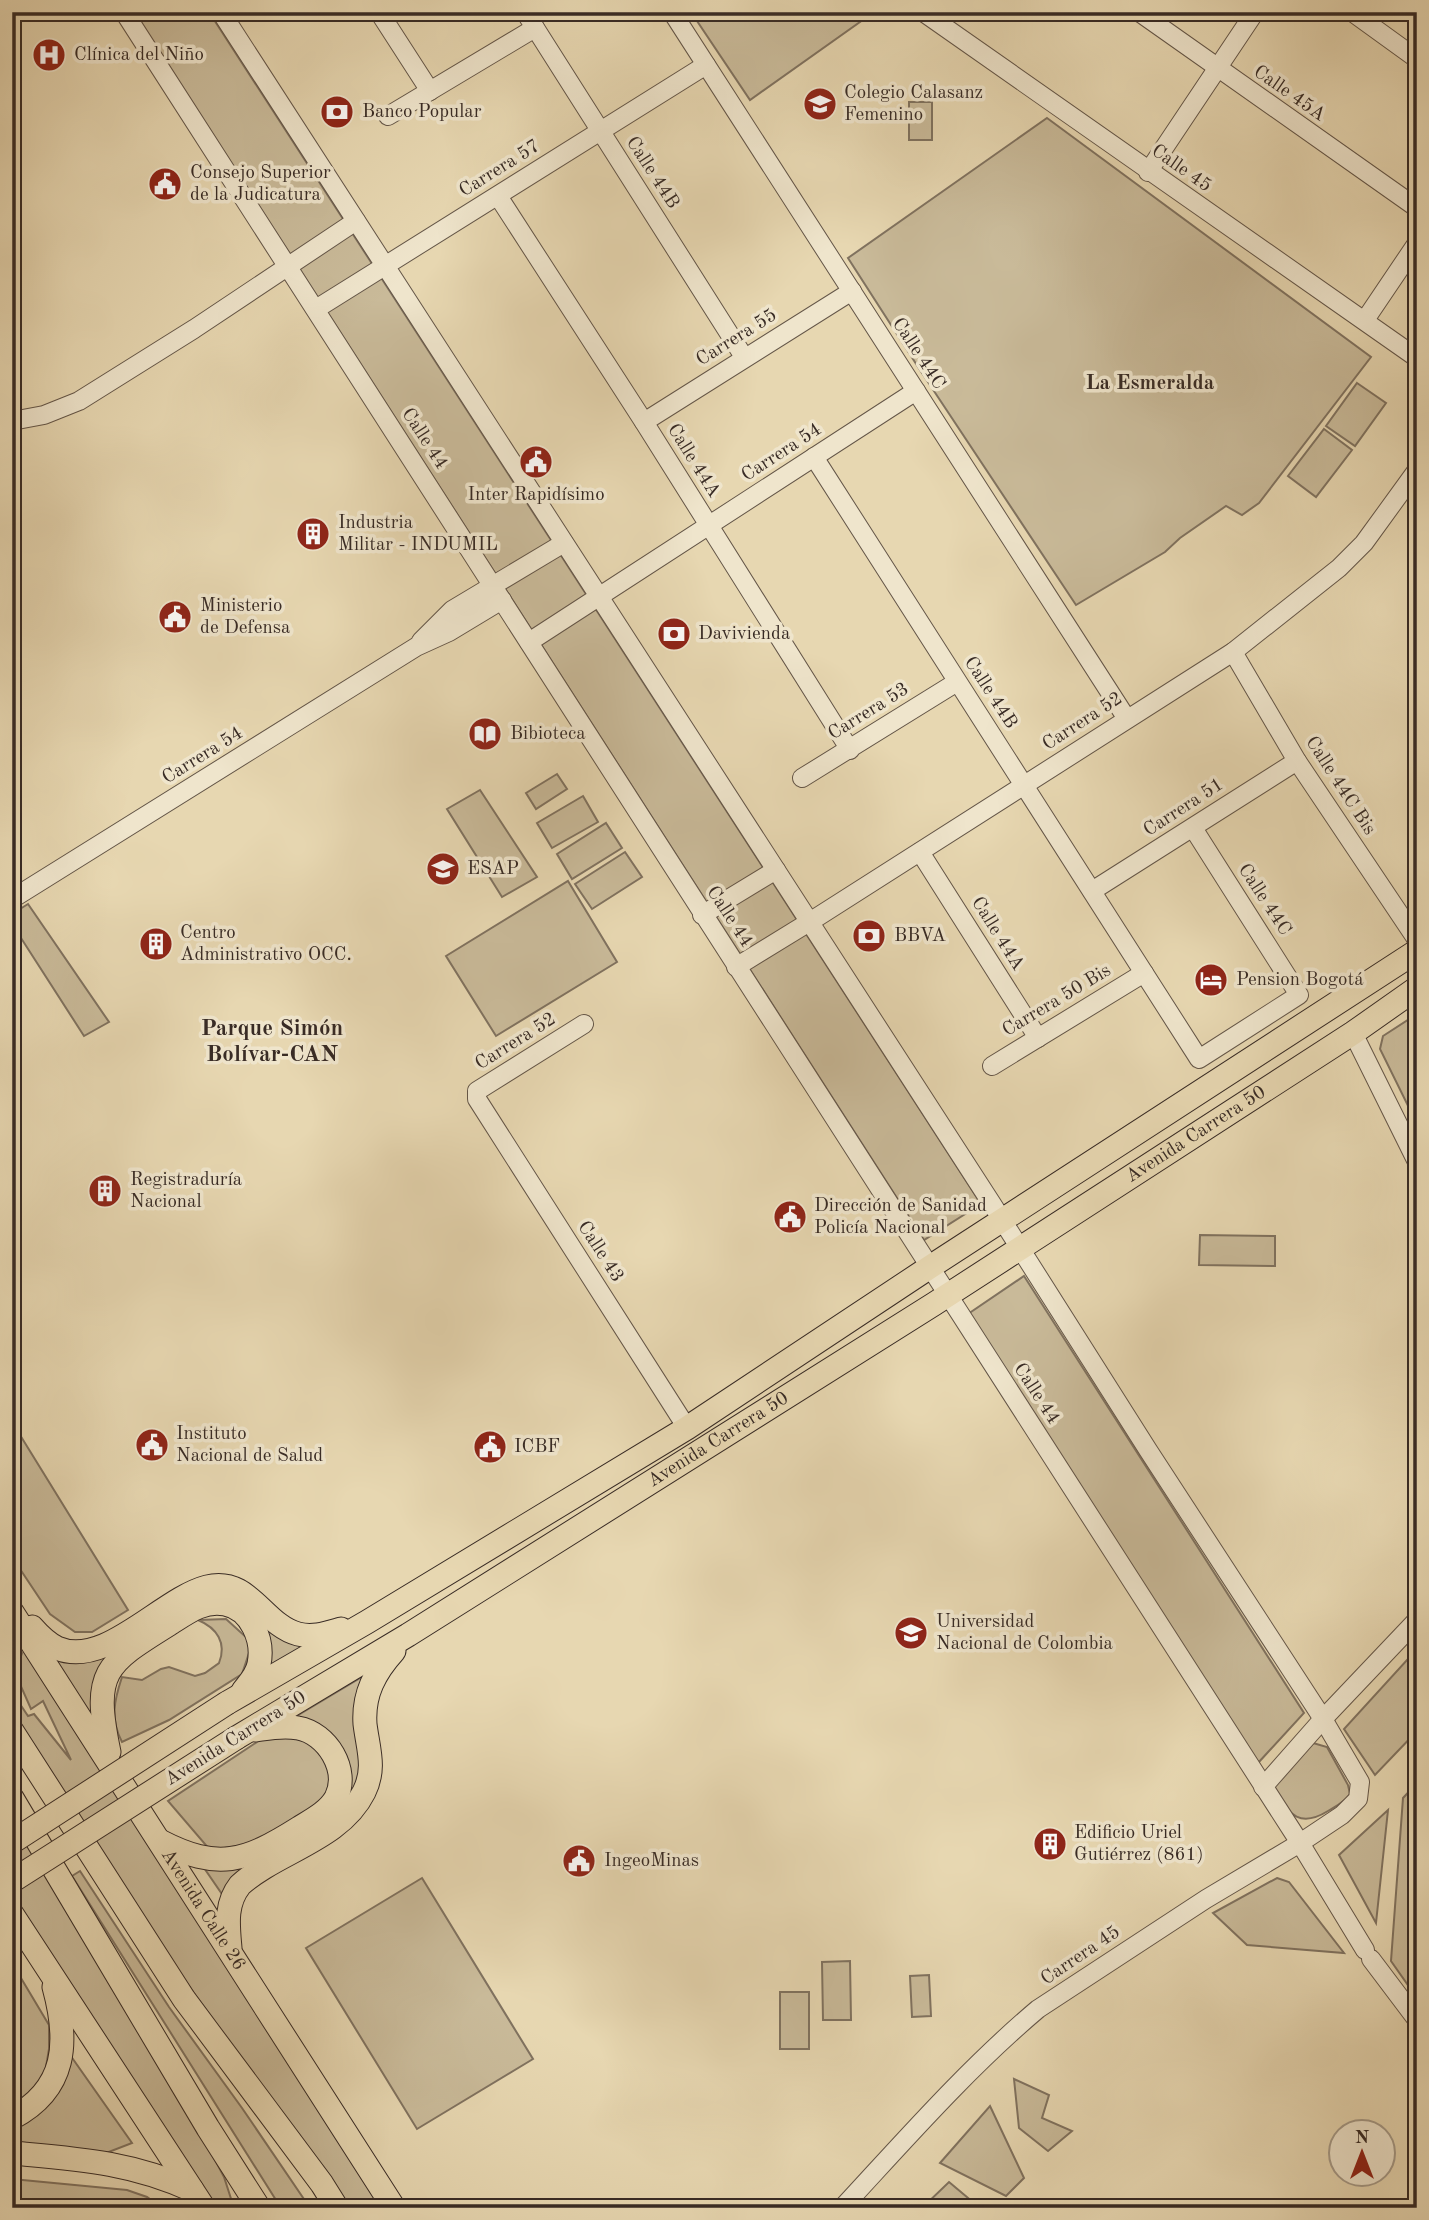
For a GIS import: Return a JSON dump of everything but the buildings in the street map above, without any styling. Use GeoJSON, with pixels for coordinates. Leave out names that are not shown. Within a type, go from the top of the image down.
{"type":"FeatureCollection","features":[{"type":"Feature","properties":{"kind":"main road","name":"Avenida Carrera 50"},"geometry":{"type":"LineString","coordinates":[[12,1842],[232,1700],[687,1429],[929,1267],[1417,951]]}},
{"type":"Feature","properties":{"kind":"main road","name":"Avenida Carrera 50"},"geometry":{"type":"LineString","coordinates":[[12,1881],[242,1734],[408,1635],[948,1295],[1353,1033],[1417,988]]}},
{"type":"Feature","properties":{"kind":"main road"},"geometry":{"type":"LineString","coordinates":[[12,1605],[44,1640],[54,1647],[73,1651],[87,1651],[104,1645],[188,1595],[214,1586],[241,1591],[280,1625],[300,1635],[322,1635],[367,1622]]}},
{"type":"Feature","properties":{"kind":"main road"},"geometry":{"type":"LineString","coordinates":[[111,1765],[101,1707],[113,1664],[129,1649],[194,1608],[210,1603],[225,1604],[245,1614],[253,1624],[258,1638],[260,1662],[252,1680],[232,1700]]}},
{"type":"Feature","properties":{"kind":"main road","name":"Avenida Calle 26"},"geometry":{"type":"LineString","coordinates":[[12,1612],[394,2208]]}},
{"type":"Feature","properties":{"kind":"main road"},"geometry":{"type":"LineString","coordinates":[[230,1950],[228,1909],[232,1896],[240,1885],[341,1822],[363,1794],[371,1771],[365,1722],[371,1682],[408,1635]]}},
{"type":"Feature","properties":{"kind":"main road"},"geometry":{"type":"LineString","coordinates":[[160,1841],[181,1852],[205,1859],[237,1859],[287,1836],[331,1805],[340,1787],[338,1763],[319,1737],[300,1728],[281,1726],[242,1734]]}},
{"type":"Feature","properties":{"kind":"main road"},"geometry":{"type":"LineString","coordinates":[[12,1731],[184,1999],[337,2208]]}},
{"type":"Feature","properties":{"kind":"main road"},"geometry":{"type":"LineString","coordinates":[[12,1798],[208,2129],[259,2208]]}},
{"type":"Feature","properties":{"kind":"main road"},"geometry":{"type":"LineString","coordinates":[[12,1914],[198,2199]]}},
{"type":"Feature","properties":{"kind":"main road"},"geometry":{"type":"LineString","coordinates":[[12,2118],[40,2099],[56,2073],[62,2054],[61,2019],[50,1971]]}},
{"type":"Feature","properties":{"kind":"main road"},"geometry":{"type":"LineString","coordinates":[[208,2129],[237,2191],[241,2208]]}},
{"type":"Feature","properties":{"kind":"main road"},"geometry":{"type":"LineString","coordinates":[[12,2153],[122,2165],[163,2177],[198,2199]]}},
{"type":"Feature","properties":{"kind":"street","name":"Calle 44"},"geometry":{"type":"LineString","coordinates":[[124,12],[1300,1843],[1368,1954],[1417,2021]]}},
{"type":"Feature","properties":{"kind":"street"},"geometry":{"type":"LineString","coordinates":[[221,12],[1324,1719]]}},
{"type":"Feature","properties":{"kind":"street"},"geometry":{"type":"LineString","coordinates":[[379,12],[430,91]]}},
{"type":"Feature","properties":{"kind":"street","name":"Calle 44B"},"geometry":{"type":"LineString","coordinates":[[525,12],[744,358]]}},
{"type":"Feature","properties":{"kind":"street","name":"Calle 44C"},"geometry":{"type":"LineString","coordinates":[[672,12],[1127,719]]}},
{"type":"Feature","properties":{"kind":"street","name":"Calle 45"},"geometry":{"type":"LineString","coordinates":[[923,12],[1417,358]]}},
{"type":"Feature","properties":{"kind":"street","name":"Calle 45A"},"geometry":{"type":"LineString","coordinates":[[1139,12],[1417,208]]}},
{"type":"Feature","properties":{"kind":"street"},"geometry":{"type":"LineString","coordinates":[[1148,172],[1255,12]]}},
{"type":"Feature","properties":{"kind":"street"},"geometry":{"type":"LineString","coordinates":[[1352,12],[1417,59]]}},
{"type":"Feature","properties":{"kind":"street"},"geometry":{"type":"LineString","coordinates":[[388,116],[535,29]]}},
{"type":"Feature","properties":{"kind":"street","name":"Carrera 57"},"geometry":{"type":"LineString","coordinates":[[316,309],[706,65]]}},
{"type":"Feature","properties":{"kind":"street","name":"Calle 44A"},"geometry":{"type":"LineString","coordinates":[[498,196],[850,750]]}},
{"type":"Feature","properties":{"kind":"street"},"geometry":{"type":"LineString","coordinates":[[12,421],[44,415],[79,401],[194,329],[356,220]]}},
{"type":"Feature","properties":{"kind":"street"},"geometry":{"type":"LineString","coordinates":[[1365,320],[1417,243]]}},
{"type":"Feature","properties":{"kind":"street","name":"Carrera 55"},"geometry":{"type":"LineString","coordinates":[[644,422],[852,291]]}},
{"type":"Feature","properties":{"kind":"street","name":"Carrera 54"},"geometry":{"type":"LineString","coordinates":[[529,642],[916,391]]}},
{"type":"Feature","properties":{"kind":"street","name":"Calle 44B"},"geometry":{"type":"LineString","coordinates":[[814,457],[1199,1059]]}},
{"type":"Feature","properties":{"kind":"street","name":"Carrera 52"},"geometry":{"type":"LineString","coordinates":[[736,967],[1233,652],[1339,568],[1410,495],[1417,470]]}},
{"type":"Feature","properties":{"kind":"street","name":"Carrera 54"},"geometry":{"type":"LineString","coordinates":[[12,899],[416,647],[452,610],[498,592],[564,542]]}},
{"type":"Feature","properties":{"kind":"street","name":"Calle 44C Bis"},"geometry":{"type":"LineString","coordinates":[[1233,652],[1297,761],[1417,940]]}},
{"type":"Feature","properties":{"kind":"street","name":"Carrera 53"},"geometry":{"type":"LineString","coordinates":[[802,778],[957,681]]}},
{"type":"Feature","properties":{"kind":"street","name":"Carrera 51"},"geometry":{"type":"LineString","coordinates":[[1092,891],[1297,761]]}},
{"type":"Feature","properties":{"kind":"street","name":"Calle 44C"},"geometry":{"type":"LineString","coordinates":[[1193,828],[1300,995],[1199,1059]]}},
{"type":"Feature","properties":{"kind":"street","name":"Calle 44A"},"geometry":{"type":"LineString","coordinates":[[920,852],[1038,1038]]}},
{"type":"Feature","properties":{"kind":"street"},"geometry":{"type":"LineString","coordinates":[[702,915],[776,870]]}},
{"type":"Feature","properties":{"kind":"street","name":"Carrera 50 Bis"},"geometry":{"type":"LineString","coordinates":[[992,1066],[1144,973]]}},
{"type":"Feature","properties":{"kind":"street","name":"Carrera 52"},"geometry":{"type":"LineString","coordinates":[[477,1098],[477,1091],[583,1024]]}},
{"type":"Feature","properties":{"kind":"street"},"geometry":{"type":"LineString","coordinates":[[1353,1033],[1417,1162]]}},
{"type":"Feature","properties":{"kind":"street","name":"Calle 43"},"geometry":{"type":"LineString","coordinates":[[477,1098],[687,1429]]}},
{"type":"Feature","properties":{"kind":"street"},"geometry":{"type":"LineString","coordinates":[[1263,1787],[1417,1620]]}},
{"type":"Feature","properties":{"kind":"street","name":"Carrera 45"},"geometry":{"type":"LineString","coordinates":[[842,2208],[944,2100],[1038,2009],[1206,1899],[1300,1843],[1342,1815],[1358,1799],[1360,1782],[1324,1719]]}},
{"type":"Feature","properties":{"kind":"shaded area"},"geometry":{"type":"Polygon","coordinates":[[[134,12],[209,12],[981,1204],[924,1240],[134,12]]]}},
{"type":"Feature","properties":{"kind":"shaded area"},"geometry":{"type":"Polygon","coordinates":[[[691,12],[874,12],[750,100],[691,12]]]}},
{"type":"Feature","properties":{"kind":"shaded area"},"geometry":{"type":"Polygon","coordinates":[[[909,102],[932,102],[932,140],[909,140],[909,102]]]}},
{"type":"Feature","properties":{"kind":"shaded area"},"geometry":{"type":"Polygon","coordinates":[[[1047,118],[1371,357],[1259,503],[1242,515],[1226,506],[1180,538],[1165,552],[1076,605],[848,258],[1047,118]]]}},
{"type":"Feature","properties":{"kind":"shaded area"},"geometry":{"type":"Polygon","coordinates":[[[1357,383],[1386,403],[1355,446],[1326,426],[1357,383]]]}},
{"type":"Feature","properties":{"kind":"shaded area"},"geometry":{"type":"Polygon","coordinates":[[[1324,429],[1352,450],[1316,497],[1288,476],[1324,429]]]}},
{"type":"Feature","properties":{"kind":"shaded area"},"geometry":{"type":"Polygon","coordinates":[[[557,774],[567,789],[536,809],[526,793],[557,774]]]}},
{"type":"Feature","properties":{"kind":"shaded area"},"geometry":{"type":"Polygon","coordinates":[[[480,790],[537,877],[502,897],[447,809],[480,790]]]}},
{"type":"Feature","properties":{"kind":"shaded area"},"geometry":{"type":"Polygon","coordinates":[[[583,796],[598,822],[552,848],[537,823],[583,796]]]}},
{"type":"Feature","properties":{"kind":"shaded area"},"geometry":{"type":"Polygon","coordinates":[[[606,823],[622,848],[572,879],[557,854],[606,823]]]}},
{"type":"Feature","properties":{"kind":"shaded area"},"geometry":{"type":"Polygon","coordinates":[[[625,852],[642,877],[592,909],[575,884],[625,852]]]}},
{"type":"Feature","properties":{"kind":"shaded area"},"geometry":{"type":"Polygon","coordinates":[[[568,881],[617,962],[496,1036],[446,956],[568,881]]]}},
{"type":"Feature","properties":{"kind":"shaded area"},"geometry":{"type":"Polygon","coordinates":[[[28,904],[109,1022],[84,1036],[21,938],[12,943],[12,914],[28,904]]]}},
{"type":"Feature","properties":{"kind":"shaded area"},"geometry":{"type":"Polygon","coordinates":[[[1417,1014],[1417,1124],[1380,1049],[1383,1036],[1417,1014]]]}},
{"type":"Feature","properties":{"kind":"shaded area"},"geometry":{"type":"Polygon","coordinates":[[[1200,1235],[1275,1236],[1275,1266],[1199,1265],[1200,1235]]]}},
{"type":"Feature","properties":{"kind":"shaded area"},"geometry":{"type":"Polygon","coordinates":[[[1024,1276],[1304,1713],[1258,1763],[968,1314],[1024,1276]]]}},
{"type":"Feature","properties":{"kind":"shaded area"},"geometry":{"type":"Polygon","coordinates":[[[12,1422],[128,1610],[92,1632],[75,1632],[50,1614],[12,1557],[12,1422]]]}},
{"type":"Feature","properties":{"kind":"shaded area"},"geometry":{"type":"Polygon","coordinates":[[[247,1601],[313,1646],[260,1679],[247,1601]]]}},
{"type":"Feature","properties":{"kind":"shaded area"},"geometry":{"type":"Polygon","coordinates":[[[226,1619],[247,1638],[251,1647],[242,1674],[169,1720],[122,1742],[114,1710],[122,1677],[142,1680],[169,1667],[195,1676],[205,1673],[219,1663],[222,1649],[215,1632],[198,1620],[226,1619]]]}},
{"type":"Feature","properties":{"kind":"shaded area"},"geometry":{"type":"Polygon","coordinates":[[[12,1628],[386,2208],[348,2208],[138,1915],[12,1716],[12,1692],[28,1716],[34,1714],[71,1760],[43,1701],[31,1709],[15,1673],[22,1653],[12,1645],[12,1628]]]}},
{"type":"Feature","properties":{"kind":"shaded area"},"geometry":{"type":"Polygon","coordinates":[[[114,1648],[97,1683],[92,1700],[92,1721],[49,1653],[114,1648]]]}},
{"type":"Feature","properties":{"kind":"shaded area"},"geometry":{"type":"Polygon","coordinates":[[[1417,1649],[1417,1731],[1375,1775],[1344,1729],[1417,1649]]]}},
{"type":"Feature","properties":{"kind":"shaded area"},"geometry":{"type":"Polygon","coordinates":[[[372,1671],[362,1693],[358,1717],[366,1753],[365,1771],[346,1808],[237,1879],[224,1897],[202,1865],[226,1867],[254,1857],[304,1833],[337,1807],[345,1783],[341,1757],[335,1745],[318,1726],[306,1721],[290,1720],[372,1671]]]}},
{"type":"Feature","properties":{"kind":"shaded area"},"geometry":{"type":"Polygon","coordinates":[[[266,1736],[313,1739],[331,1774],[325,1800],[260,1843],[210,1850],[168,1801],[266,1736]]]}},
{"type":"Feature","properties":{"kind":"shaded area"},"geometry":{"type":"Polygon","coordinates":[[[1313,1743],[1327,1747],[1348,1785],[1350,1794],[1340,1804],[1308,1819],[1288,1810],[1271,1788],[1313,1743]]]}},
{"type":"Feature","properties":{"kind":"shaded area"},"geometry":{"type":"Polygon","coordinates":[[[1417,1783],[1417,1998],[1391,1961],[1403,1798],[1417,1783]]]}},
{"type":"Feature","properties":{"kind":"shaded area"},"geometry":{"type":"Polygon","coordinates":[[[1388,1810],[1376,1923],[1339,1855],[1388,1810]]]}},
{"type":"Feature","properties":{"kind":"shaded area"},"geometry":{"type":"Polygon","coordinates":[[[12,1811],[201,2133],[224,2177],[234,2208],[210,2208],[12,1898],[12,1811]]]}},
{"type":"Feature","properties":{"kind":"shaded area"},"geometry":{"type":"Polygon","coordinates":[[[80,1871],[169,2007],[310,2208],[281,2208],[72,1876],[80,1871]]]}},
{"type":"Feature","properties":{"kind":"shaded area"},"geometry":{"type":"Polygon","coordinates":[[[422,1878],[533,2059],[417,2129],[306,1948],[422,1878]]]}},
{"type":"Feature","properties":{"kind":"shaded area"},"geometry":{"type":"Polygon","coordinates":[[[1277,1878],[1289,1882],[1344,1953],[1247,1945],[1213,1913],[1277,1878]]]}},
{"type":"Feature","properties":{"kind":"shaded area"},"geometry":{"type":"Polygon","coordinates":[[[850,1961],[851,2020],[823,2020],[822,1962],[850,1961]]]}},
{"type":"Feature","properties":{"kind":"shaded area"},"geometry":{"type":"Polygon","coordinates":[[[12,1963],[49,2025],[49,2049],[45,2073],[33,2094],[12,2110],[12,1963]]]}},
{"type":"Feature","properties":{"kind":"shaded area"},"geometry":{"type":"Polygon","coordinates":[[[929,1975],[931,2016],[912,2017],[910,1976],[929,1975]]]}},
{"type":"Feature","properties":{"kind":"shaded area"},"geometry":{"type":"Polygon","coordinates":[[[780,1992],[809,1992],[809,2049],[780,2049],[780,1992]]]}},
{"type":"Feature","properties":{"kind":"shaded area"},"geometry":{"type":"Polygon","coordinates":[[[68,2052],[132,2143],[101,2155],[12,2146],[12,2124],[68,2052]]]}},
{"type":"Feature","properties":{"kind":"shaded area"},"geometry":{"type":"Polygon","coordinates":[[[1014,2079],[1049,2095],[1042,2118],[1072,2131],[1048,2151],[1019,2128],[1014,2079]]]}},
{"type":"Feature","properties":{"kind":"shaded area"},"geometry":{"type":"Polygon","coordinates":[[[990,2106],[1024,2178],[1006,2196],[940,2163],[990,2106]]]}},
{"type":"Feature","properties":{"kind":"shaded area"},"geometry":{"type":"Polygon","coordinates":[[[12,2179],[127,2190],[147,2197],[162,2208],[12,2208],[12,2179]]]}},
{"type":"Feature","properties":{"kind":"shaded area"},"geometry":{"type":"Polygon","coordinates":[[[949,2182],[980,2208],[922,2208],[949,2182]]]}},
{"type":"Feature","properties":{"kind":"place","name":"Clínica del Niño"},"geometry":{"type":"Point","coordinates":[49,55]}},
{"type":"Feature","properties":{"kind":"place","name":"Colegio Calasanz Femenino"},"geometry":{"type":"Point","coordinates":[820,104]}},
{"type":"Feature","properties":{"kind":"place","name":"Banco Popular"},"geometry":{"type":"Point","coordinates":[337,112]}},
{"type":"Feature","properties":{"kind":"place","name":"Consejo Superior de la Judicatura"},"geometry":{"type":"Point","coordinates":[165,184]}},
{"type":"Feature","properties":{"kind":"place","name":"Inter Rapidísimo"},"geometry":{"type":"Point","coordinates":[536,462]}},
{"type":"Feature","properties":{"kind":"place","name":"Industria Militar - INDUMIL"},"geometry":{"type":"Point","coordinates":[313,534]}},
{"type":"Feature","properties":{"kind":"place","name":"Ministerio de Defensa"},"geometry":{"type":"Point","coordinates":[175,617]}},
{"type":"Feature","properties":{"kind":"place","name":"Davivienda"},"geometry":{"type":"Point","coordinates":[674,634]}},
{"type":"Feature","properties":{"kind":"place","name":"Bibioteca"},"geometry":{"type":"Point","coordinates":[485,734]}},
{"type":"Feature","properties":{"kind":"place","name":"ESAP"},"geometry":{"type":"Point","coordinates":[443,869]}},
{"type":"Feature","properties":{"kind":"place","name":"BBVA"},"geometry":{"type":"Point","coordinates":[869,936]}},
{"type":"Feature","properties":{"kind":"place","name":"Centro Administrativo OCC."},"geometry":{"type":"Point","coordinates":[156,944]}},
{"type":"Feature","properties":{"kind":"place","name":"Pension Bogotá"},"geometry":{"type":"Point","coordinates":[1211,980]}},
{"type":"Feature","properties":{"kind":"place","name":"Registraduría Nacional"},"geometry":{"type":"Point","coordinates":[105,1191]}},
{"type":"Feature","properties":{"kind":"place","name":"Dirección de Sanidad Policía Nacional"},"geometry":{"type":"Point","coordinates":[790,1217]}},
{"type":"Feature","properties":{"kind":"place","name":"Instituto Nacional de Salud"},"geometry":{"type":"Point","coordinates":[152,1445]}},
{"type":"Feature","properties":{"kind":"place","name":"ICBF"},"geometry":{"type":"Point","coordinates":[490,1447]}},
{"type":"Feature","properties":{"kind":"place","name":"Universidad Nacional de Colombia"},"geometry":{"type":"Point","coordinates":[911,1633]}},
{"type":"Feature","properties":{"kind":"place","name":"Edificio Uriel Gutiérrez (861)"},"geometry":{"type":"Point","coordinates":[1050,1844]}},
{"type":"Feature","properties":{"kind":"place","name":"IngeoMinas"},"geometry":{"type":"Point","coordinates":[579,1861]}},
{"type":"Feature","properties":{"kind":"district","name":"La Esmeralda"},"geometry":{"type":"Point","coordinates":[1150,383]}},
{"type":"Feature","properties":{"kind":"district","name":"Parque Simón Bolívar-CAN"},"geometry":{"type":"Point","coordinates":[272,1041]}}]}
